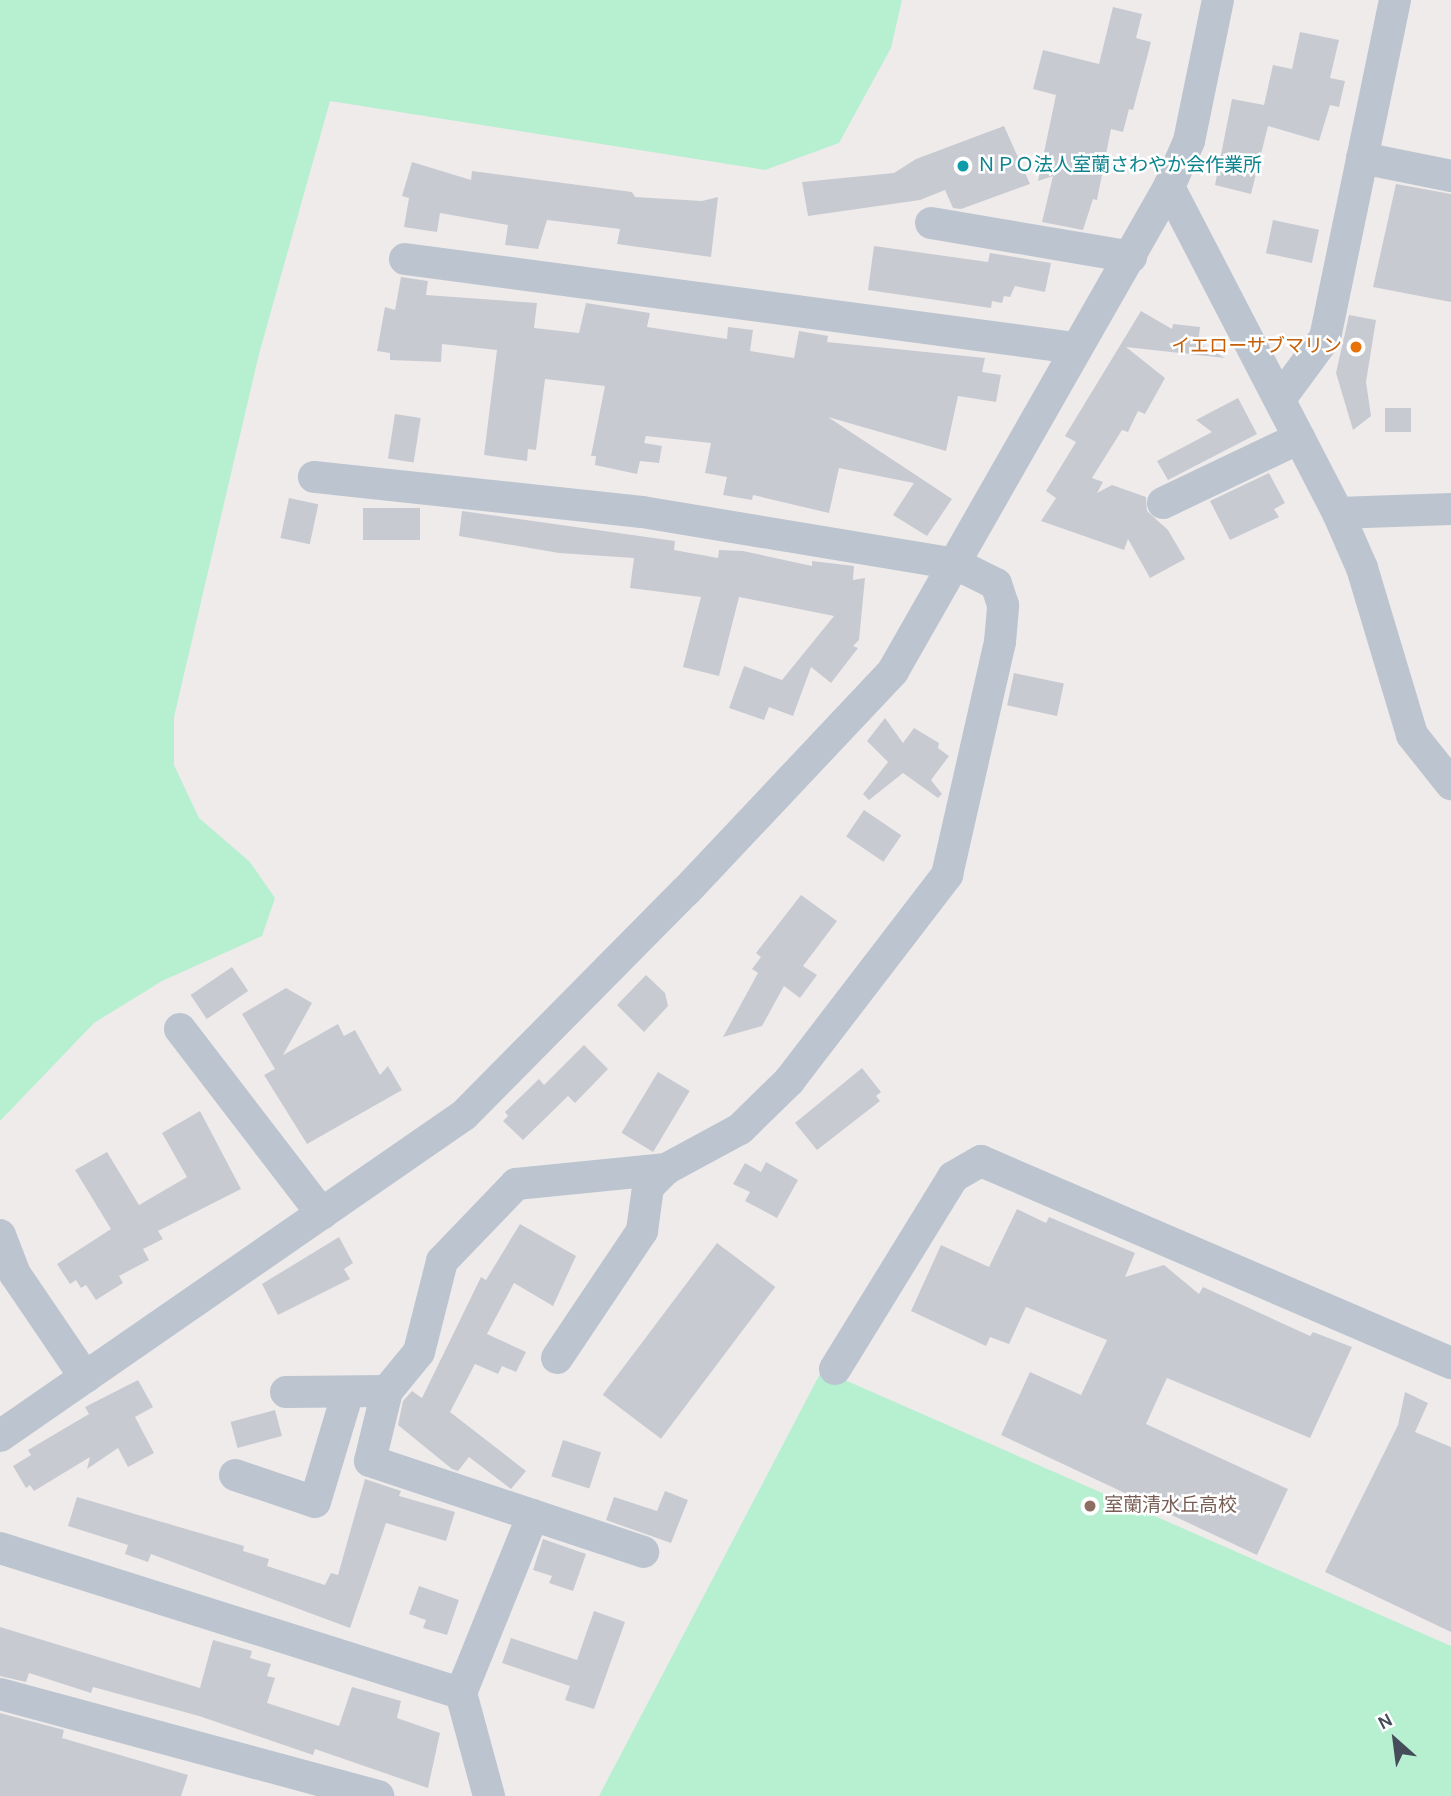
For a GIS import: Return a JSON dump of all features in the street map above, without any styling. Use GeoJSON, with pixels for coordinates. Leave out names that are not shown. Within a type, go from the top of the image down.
{"type":"FeatureCollection","features":[{"type":"Feature","properties":{"kind":"street"},"geometry":{"type":"LineString","coordinates":[[0,1436],[464,1115],[686,891],[893,671],[1169,187],[1189,141],[1219,0]]}},
{"type":"Feature","properties":{"kind":"street"},"geometry":{"type":"LineString","coordinates":[[1280,399],[1325,338],[1395,0]]}},
{"type":"Feature","properties":{"kind":"street"},"geometry":{"type":"LineString","coordinates":[[1362,158],[1451,176]]}},
{"type":"Feature","properties":{"kind":"street"},"geometry":{"type":"LineString","coordinates":[[1169,187],[1338,513],[1362,568],[1406,721],[1451,784]]}},
{"type":"Feature","properties":{"kind":"street"},"geometry":{"type":"LineString","coordinates":[[931,223],[1131,257]]}},
{"type":"Feature","properties":{"kind":"street"},"geometry":{"type":"LineString","coordinates":[[405,258],[1075,348]]}},
{"type":"Feature","properties":{"kind":"street"},"geometry":{"type":"LineString","coordinates":[[1163,503],[1299,438]]}},
{"type":"Feature","properties":{"kind":"street"},"geometry":{"type":"LineString","coordinates":[[314,477],[642,512],[956,564],[996,584],[1003,605],[1000,642],[947,875],[789,1081],[740,1129],[666,1170],[648,1186],[642,1231],[557,1358]]}},
{"type":"Feature","properties":{"kind":"street"},"geometry":{"type":"LineString","coordinates":[[1338,513],[1451,509]]}},
{"type":"Feature","properties":{"kind":"street"},"geometry":{"type":"LineString","coordinates":[[180,1029],[322,1214]]}},
{"type":"Feature","properties":{"kind":"street"},"geometry":{"type":"LineString","coordinates":[[835,1369],[953,1177],[981,1161],[1451,1363]]}},
{"type":"Feature","properties":{"kind":"street"},"geometry":{"type":"LineString","coordinates":[[643,1552],[370,1461],[387,1391],[419,1352],[442,1261],[516,1184],[666,1170]]}},
{"type":"Feature","properties":{"kind":"street"},"geometry":{"type":"LineString","coordinates":[[0,1235],[15,1274],[85,1377]]}},
{"type":"Feature","properties":{"kind":"street"},"geometry":{"type":"LineString","coordinates":[[286,1392],[387,1391]]}},
{"type":"Feature","properties":{"kind":"street"},"geometry":{"type":"LineString","coordinates":[[235,1475],[315,1502],[348,1392]]}},
{"type":"Feature","properties":{"kind":"street"},"geometry":{"type":"LineString","coordinates":[[489,1796],[461,1693],[533,1516]]}},
{"type":"Feature","properties":{"kind":"street"},"geometry":{"type":"LineString","coordinates":[[0,1548],[461,1693]]}},
{"type":"Feature","properties":{"kind":"street"},"geometry":{"type":"LineString","coordinates":[[0,1694],[377,1796]]}},
{"type":"Feature","properties":{"kind":"green space"},"geometry":{"type":"Polygon","coordinates":[[[0,0],[902,0],[891,48],[839,143],[765,170],[330,101],[259,354],[174,717],[174,765],[199,818],[250,862],[275,898],[262,936],[162,981],[94,1023],[0,1121],[0,0]]]}},
{"type":"Feature","properties":{"kind":"green space"},"geometry":{"type":"Polygon","coordinates":[[[822,1370],[1451,1646],[1451,1796],[599,1796],[822,1370]]]}},
{"type":"Feature","properties":{"kind":"building"},"geometry":{"type":"Polygon","coordinates":[[[1113,7],[1142,14],[1136,38],[1151,42],[1133,110],[1129,109],[1123,132],[1111,129],[1097,200],[1093,199],[1083,230],[1042,222],[1053,176],[1038,181],[1056,95],[1033,89],[1043,50],[1099,64],[1113,7]]]}},
{"type":"Feature","properties":{"kind":"building"},"geometry":{"type":"Polygon","coordinates":[[[1300,32],[1339,40],[1330,78],[1345,81],[1339,107],[1330,105],[1319,141],[1268,126],[1251,194],[1215,185],[1232,99],[1264,105],[1273,65],[1292,69],[1300,32]]]}},
{"type":"Feature","properties":{"kind":"building","name":"ＮＰＯ法人室蘭さわやか会作業所"},"geometry":{"type":"Polygon","coordinates":[[[1004,126],[1030,184],[961,209],[953,208],[945,190],[920,200],[808,216],[802,182],[894,173],[916,159],[1004,126]]]}},
{"type":"Feature","properties":{"kind":"building"},"geometry":{"type":"Polygon","coordinates":[[[412,162],[471,180],[472,171],[632,192],[635,197],[702,201],[718,197],[711,257],[617,244],[620,229],[547,220],[538,249],[505,245],[508,225],[440,213],[437,232],[404,227],[409,198],[402,196],[412,162]]]}},
{"type":"Feature","properties":{"kind":"building"},"geometry":{"type":"Polygon","coordinates":[[[1396,184],[1451,194],[1451,302],[1373,287],[1396,184]]]}},
{"type":"Feature","properties":{"kind":"building"},"geometry":{"type":"Polygon","coordinates":[[[1273,220],[1319,230],[1312,263],[1266,253],[1273,220]]]}},
{"type":"Feature","properties":{"kind":"building"},"geometry":{"type":"Polygon","coordinates":[[[874,246],[988,262],[990,253],[1051,263],[1045,292],[1015,286],[1010,297],[1004,296],[1002,303],[992,301],[991,308],[868,290],[874,246]]]}},
{"type":"Feature","properties":{"kind":"building"},"geometry":{"type":"Polygon","coordinates":[[[401,277],[428,281],[426,295],[537,303],[534,328],[579,333],[586,303],[650,313],[647,327],[727,339],[728,327],[753,330],[750,351],[794,358],[799,331],[828,336],[827,342],[985,358],[982,372],[1001,375],[996,402],[958,396],[946,451],[828,417],[952,499],[927,536],[893,515],[914,483],[839,468],[829,513],[753,495],[752,500],[723,495],[727,477],[705,473],[711,443],[646,436],[644,443],[662,446],[659,463],[640,461],[637,474],[595,465],[596,456],[591,456],[605,386],[545,379],[536,450],[528,449],[527,461],[484,455],[497,350],[442,344],[441,362],[390,360],[390,353],[377,351],[385,307],[395,310],[401,277]]]}},
{"type":"Feature","properties":{"kind":"building"},"geometry":{"type":"Polygon","coordinates":[[[1141,311],[1172,329],[1173,324],[1200,327],[1198,343],[1225,358],[1126,347],[1165,378],[1145,414],[1138,411],[1128,432],[1122,430],[1092,478],[1103,482],[1097,493],[1112,485],[1146,497],[1147,511],[1168,530],[1185,559],[1150,578],[1128,539],[1124,550],[1041,521],[1056,498],[1046,491],[1076,442],[1065,436],[1141,311]]]}},
{"type":"Feature","properties":{"kind":"building","name":"イエローサブマリン"},"geometry":{"type":"Polygon","coordinates":[[[1349,315],[1376,320],[1366,382],[1371,416],[1353,430],[1336,373],[1349,315]]]}},
{"type":"Feature","properties":{"kind":"building"},"geometry":{"type":"Polygon","coordinates":[[[1238,398],[1257,434],[1168,480],[1157,461],[1212,432],[1196,420],[1238,398]]]}},
{"type":"Feature","properties":{"kind":"building"},"geometry":{"type":"Polygon","coordinates":[[[1385,408],[1411,408],[1411,432],[1385,432],[1385,408]]]}},
{"type":"Feature","properties":{"kind":"building"},"geometry":{"type":"Polygon","coordinates":[[[395,414],[421,418],[414,463],[388,458],[395,414]]]}},
{"type":"Feature","properties":{"kind":"building"},"geometry":{"type":"Polygon","coordinates":[[[1269,473],[1285,503],[1274,509],[1279,517],[1230,540],[1210,501],[1269,473]]]}},
{"type":"Feature","properties":{"kind":"building"},"geometry":{"type":"Polygon","coordinates":[[[289,498],[318,504],[310,544],[280,538],[289,498]]]}},
{"type":"Feature","properties":{"kind":"building"},"geometry":{"type":"Polygon","coordinates":[[[363,508],[420,508],[420,540],[363,540],[363,508]]]}},
{"type":"Feature","properties":{"kind":"building"},"geometry":{"type":"Polygon","coordinates":[[[462,511],[675,541],[674,550],[718,558],[719,550],[743,551],[812,566],[812,561],[854,566],[853,580],[865,578],[859,640],[853,646],[858,648],[831,683],[811,667],[793,716],[769,707],[764,720],[729,708],[744,666],[782,680],[834,616],[739,597],[719,676],[683,667],[701,597],[630,588],[634,558],[559,553],[459,536],[462,511]]]}},
{"type":"Feature","properties":{"kind":"building"},"geometry":{"type":"Polygon","coordinates":[[[1014,673],[1064,684],[1057,716],[1007,705],[1014,673]]]}},
{"type":"Feature","properties":{"kind":"building"},"geometry":{"type":"Polygon","coordinates":[[[885,718],[903,743],[914,728],[939,743],[938,748],[949,756],[931,780],[942,794],[938,798],[903,773],[869,800],[863,794],[888,762],[867,741],[885,718]]]}},
{"type":"Feature","properties":{"kind":"building"},"geometry":{"type":"Polygon","coordinates":[[[864,810],[901,835],[883,862],[846,837],[864,810]]]}},
{"type":"Feature","properties":{"kind":"building"},"geometry":{"type":"Polygon","coordinates":[[[801,895],[837,921],[803,966],[817,975],[800,998],[784,986],[762,1026],[723,1037],[758,973],[752,969],[761,957],[756,953],[801,895]]]}},
{"type":"Feature","properties":{"kind":"building"},"geometry":{"type":"Polygon","coordinates":[[[232,967],[248,991],[207,1019],[191,995],[232,967]]]}},
{"type":"Feature","properties":{"kind":"building"},"geometry":{"type":"Polygon","coordinates":[[[646,975],[665,993],[668,1006],[644,1032],[617,1005],[646,975]]]}},
{"type":"Feature","properties":{"kind":"building"},"geometry":{"type":"Polygon","coordinates":[[[286,988],[312,1003],[283,1055],[338,1024],[344,1036],[355,1030],[380,1075],[388,1066],[402,1090],[307,1144],[264,1075],[275,1069],[242,1014],[286,988]]]}},
{"type":"Feature","properties":{"kind":"building"},"geometry":{"type":"Polygon","coordinates":[[[584,1045],[608,1069],[575,1103],[568,1096],[523,1140],[503,1121],[508,1116],[505,1112],[539,1079],[544,1085],[584,1045]]]}},
{"type":"Feature","properties":{"kind":"building"},"geometry":{"type":"Polygon","coordinates":[[[862,1068],[881,1092],[876,1096],[880,1101],[817,1150],[795,1123],[862,1068]]]}},
{"type":"Feature","properties":{"kind":"building"},"geometry":{"type":"Polygon","coordinates":[[[658,1072],[690,1091],[653,1152],[621,1133],[658,1072]]]}},
{"type":"Feature","properties":{"kind":"building"},"geometry":{"type":"Polygon","coordinates":[[[200,1111],[241,1189],[158,1231],[163,1239],[143,1249],[149,1260],[119,1276],[123,1283],[96,1300],[86,1285],[81,1288],[76,1280],[70,1284],[57,1264],[111,1229],[75,1170],[107,1152],[139,1205],[187,1177],[162,1133],[200,1111]]]}},
{"type":"Feature","properties":{"kind":"building"},"geometry":{"type":"Polygon","coordinates":[[[766,1162],[798,1180],[777,1218],[745,1201],[750,1192],[733,1184],[745,1163],[761,1172],[766,1162]]]}},
{"type":"Feature","properties":{"kind":"building"},"geometry":{"type":"Polygon","coordinates":[[[1017,1209],[1046,1223],[1049,1217],[1135,1253],[1125,1277],[1164,1265],[1199,1294],[1203,1287],[1310,1336],[1313,1332],[1352,1347],[1310,1438],[1167,1378],[1146,1424],[1288,1489],[1257,1555],[1001,1435],[1030,1372],[1081,1395],[1107,1340],[1026,1307],[1009,1344],[990,1337],[986,1346],[911,1311],[941,1245],[989,1267],[1017,1209]]]}},
{"type":"Feature","properties":{"kind":"building"},"geometry":{"type":"Polygon","coordinates":[[[520,1224],[576,1256],[553,1306],[514,1283],[487,1334],[526,1352],[516,1372],[502,1366],[498,1374],[475,1364],[450,1412],[526,1471],[511,1489],[469,1457],[458,1471],[452,1469],[398,1425],[403,1401],[412,1391],[422,1398],[481,1277],[486,1280],[520,1224]]]}},
{"type":"Feature","properties":{"kind":"building"},"geometry":{"type":"Polygon","coordinates":[[[339,1237],[353,1263],[344,1269],[350,1279],[278,1315],[262,1284],[339,1237]]]}},
{"type":"Feature","properties":{"kind":"building"},"geometry":{"type":"Polygon","coordinates":[[[717,1243],[775,1287],[661,1439],[603,1395],[717,1243]]]}},
{"type":"Feature","properties":{"kind":"building"},"geometry":{"type":"Polygon","coordinates":[[[138,1380],[153,1407],[135,1417],[154,1453],[128,1467],[118,1448],[87,1469],[90,1457],[34,1491],[30,1485],[26,1488],[13,1466],[31,1455],[28,1450],[89,1414],[85,1407],[138,1380]]]}},
{"type":"Feature","properties":{"kind":"building"},"geometry":{"type":"Polygon","coordinates":[[[1405,1392],[1428,1403],[1415,1432],[1451,1447],[1451,1632],[1325,1572],[1398,1425],[1405,1392]]]}},
{"type":"Feature","properties":{"kind":"building"},"geometry":{"type":"Polygon","coordinates":[[[275,1410],[282,1436],[238,1448],[231,1422],[275,1410]]]}},
{"type":"Feature","properties":{"kind":"building"},"geometry":{"type":"Polygon","coordinates":[[[563,1440],[601,1452],[589,1489],[551,1476],[563,1440]]]}},
{"type":"Feature","properties":{"kind":"building"},"geometry":{"type":"Polygon","coordinates":[[[365,1479],[401,1491],[399,1496],[455,1512],[446,1541],[386,1523],[350,1628],[151,1554],[148,1562],[125,1554],[128,1545],[68,1526],[77,1497],[244,1546],[243,1551],[269,1559],[267,1566],[325,1585],[331,1573],[338,1575],[365,1479]]]}},
{"type":"Feature","properties":{"kind":"building"},"geometry":{"type":"Polygon","coordinates":[[[665,1491],[688,1500],[671,1543],[606,1520],[614,1497],[657,1511],[665,1491]]]}},
{"type":"Feature","properties":{"kind":"building"},"geometry":{"type":"Polygon","coordinates":[[[543,1539],[586,1554],[573,1591],[549,1583],[552,1576],[533,1570],[543,1539]]]}},
{"type":"Feature","properties":{"kind":"building"},"geometry":{"type":"Polygon","coordinates":[[[419,1586],[459,1600],[447,1635],[423,1628],[426,1620],[409,1614],[419,1586]]]}},
{"type":"Feature","properties":{"kind":"building"},"geometry":{"type":"Polygon","coordinates":[[[594,1611],[625,1622],[594,1709],[565,1700],[570,1686],[502,1663],[511,1638],[577,1660],[594,1611]]]}},
{"type":"Feature","properties":{"kind":"building"},"geometry":{"type":"Polygon","coordinates":[[[0,1627],[200,1688],[213,1640],[252,1651],[250,1658],[271,1664],[267,1676],[275,1678],[267,1703],[339,1726],[352,1687],[401,1701],[397,1718],[440,1733],[428,1788],[315,1749],[313,1755],[199,1716],[93,1687],[91,1693],[29,1673],[26,1682],[0,1676],[0,1627]]]}},
{"type":"Feature","properties":{"kind":"building"},"geometry":{"type":"Polygon","coordinates":[[[0,1713],[64,1730],[62,1738],[188,1775],[181,1796],[0,1796],[0,1713]]]}},
{"type":"Feature","properties":{"kind":"place","name":"ＮＰＯ法人室蘭さわやか会作業所"},"geometry":{"type":"Point","coordinates":[963,166]}},
{"type":"Feature","properties":{"kind":"place","name":"イエローサブマリン"},"geometry":{"type":"Point","coordinates":[1356,347]}},
{"type":"Feature","properties":{"kind":"place","name":"室蘭清水丘高校"},"geometry":{"type":"Point","coordinates":[1090,1506]}}]}
